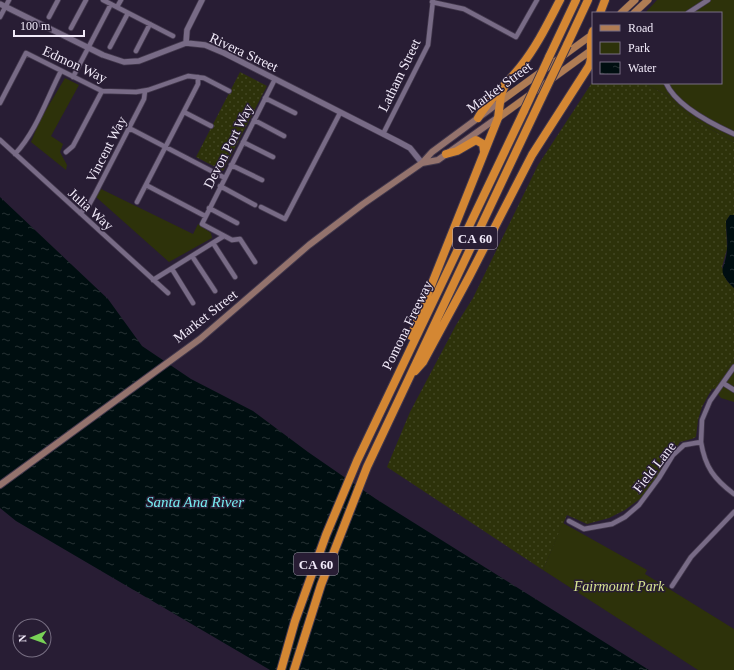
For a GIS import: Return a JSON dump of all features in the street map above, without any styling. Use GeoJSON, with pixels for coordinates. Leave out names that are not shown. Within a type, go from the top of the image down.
{"type":"FeatureCollection","features":[{"type":"Feature","properties":{"kind":"highway"},"geometry":{"type":"LineString","coordinates":[[478,118],[484,107],[505,85],[534,48],[560,0]]}},
{"type":"Feature","properties":{"kind":"highway","name":"Pomona Freeway"},"geometry":{"type":"LineString","coordinates":[[281,670],[295,621],[326,535],[357,461],[576,0]]}},
{"type":"Feature","properties":{"kind":"highway","name":"Pomona Freeway"},"geometry":{"type":"LineString","coordinates":[[294,670],[321,585],[367,467],[588,0]]}},
{"type":"Feature","properties":{"kind":"highway"},"geometry":{"type":"LineString","coordinates":[[600,12],[605,0]]}},
{"type":"Feature","properties":{"kind":"highway"},"geometry":{"type":"LineString","coordinates":[[605,0],[606,12]]}},
{"type":"Feature","properties":{"kind":"highway"},"geometry":{"type":"LineString","coordinates":[[409,378],[427,356],[532,155],[589,66],[592,57],[592,34]]}},
{"type":"Feature","properties":{"kind":"highway"},"geometry":{"type":"LineString","coordinates":[[400,369],[417,320],[498,118],[501,95],[505,85]]}},
{"type":"Feature","properties":{"kind":"highway"},"geometry":{"type":"LineString","coordinates":[[446,154],[457,151],[476,140],[483,144],[484,152]]}},
{"type":"Feature","properties":{"kind":"main road"},"geometry":{"type":"LineString","coordinates":[[622,12],[635,0]]}},
{"type":"Feature","properties":{"kind":"main road"},"geometry":{"type":"LineString","coordinates":[[635,12],[648,0]]}},
{"type":"Feature","properties":{"kind":"main road","name":"Market Street"},"geometry":{"type":"LineString","coordinates":[[0,485],[217,325],[309,245],[363,204],[422,163],[432,152],[592,34]]}},
{"type":"Feature","properties":{"kind":"main road","name":"Market Street"},"geometry":{"type":"LineString","coordinates":[[422,163],[438,160],[592,50]]}},
{"type":"Feature","properties":{"kind":"street"},"geometry":{"type":"LineString","coordinates":[[0,17],[3,6],[9,0]]}},
{"type":"Feature","properties":{"kind":"street"},"geometry":{"type":"LineString","coordinates":[[49,17],[58,0]]}},
{"type":"Feature","properties":{"kind":"street"},"geometry":{"type":"LineString","coordinates":[[71,28],[86,0]]}},
{"type":"Feature","properties":{"kind":"street"},"geometry":{"type":"LineString","coordinates":[[103,0],[173,36]]}},
{"type":"Feature","properties":{"kind":"street"},"geometry":{"type":"LineString","coordinates":[[118,7],[121,0]]}},
{"type":"Feature","properties":{"kind":"street"},"geometry":{"type":"LineString","coordinates":[[186,43],[187,30],[202,0]]}},
{"type":"Feature","properties":{"kind":"street"},"geometry":{"type":"LineString","coordinates":[[432,1],[464,9],[516,36],[537,0]]}},
{"type":"Feature","properties":{"kind":"street"},"geometry":{"type":"LineString","coordinates":[[689,12],[700,2],[708,0]]}},
{"type":"Feature","properties":{"kind":"street","name":"Latham Street"},"geometry":{"type":"LineString","coordinates":[[383,134],[428,45],[432,1]]}},
{"type":"Feature","properties":{"kind":"street"},"geometry":{"type":"LineString","coordinates":[[73,77],[111,4]]}},
{"type":"Feature","properties":{"kind":"street","name":"Rivera Street"},"geometry":{"type":"LineString","coordinates":[[3,6],[103,55],[124,62],[139,61],[186,43],[205,45],[224,53],[410,148],[422,163]]}},
{"type":"Feature","properties":{"kind":"street"},"geometry":{"type":"LineString","coordinates":[[110,47],[128,13]]}},
{"type":"Feature","properties":{"kind":"street"},"geometry":{"type":"LineString","coordinates":[[136,51],[150,24]]}},
{"type":"Feature","properties":{"kind":"street","name":"Edmon Way"},"geometry":{"type":"LineString","coordinates":[[0,103],[26,53],[102,91],[124,93],[144,91],[188,76],[198,77],[229,91]]}},
{"type":"Feature","properties":{"kind":"street"},"geometry":{"type":"LineString","coordinates":[[15,154],[23,146],[61,71]]}},
{"type":"Feature","properties":{"kind":"street"},"geometry":{"type":"LineString","coordinates":[[137,202],[198,84],[198,77]]}},
{"type":"Feature","properties":{"kind":"street","name":"Devon Port Way"},"geometry":{"type":"LineString","coordinates":[[224,236],[202,224],[275,79]]}},
{"type":"Feature","properties":{"kind":"street"},"geometry":{"type":"LineString","coordinates":[[666,84],[681,102],[697,114],[734,134]]}},
{"type":"Feature","properties":{"kind":"street"},"geometry":{"type":"LineString","coordinates":[[66,152],[73,146],[102,91]]}},
{"type":"Feature","properties":{"kind":"street","name":"Vincent Way"},"geometry":{"type":"LineString","coordinates":[[80,213],[89,205],[95,194],[144,99],[144,91]]}},
{"type":"Feature","properties":{"kind":"street"},"geometry":{"type":"LineString","coordinates":[[266,98],[295,113]]}},
{"type":"Feature","properties":{"kind":"street"},"geometry":{"type":"LineString","coordinates":[[184,112],[211,126]]}},
{"type":"Feature","properties":{"kind":"street"},"geometry":{"type":"LineString","coordinates":[[261,207],[285,219],[340,113]]}},
{"type":"Feature","properties":{"kind":"street"},"geometry":{"type":"LineString","coordinates":[[254,120],[284,136]]}},
{"type":"Feature","properties":{"kind":"street"},"geometry":{"type":"LineString","coordinates":[[129,128],[225,178]]}},
{"type":"Feature","properties":{"kind":"street","name":"Julia Way"},"geometry":{"type":"LineString","coordinates":[[0,140],[168,293]]}},
{"type":"Feature","properties":{"kind":"street"},"geometry":{"type":"LineString","coordinates":[[243,142],[273,157]]}},
{"type":"Feature","properties":{"kind":"street"},"geometry":{"type":"LineString","coordinates":[[232,165],[262,180]]}},
{"type":"Feature","properties":{"kind":"street"},"geometry":{"type":"LineString","coordinates":[[146,185],[205,216]]}},
{"type":"Feature","properties":{"kind":"street"},"geometry":{"type":"LineString","coordinates":[[220,186],[255,205]]}},
{"type":"Feature","properties":{"kind":"street"},"geometry":{"type":"LineString","coordinates":[[209,208],[238,223]]}},
{"type":"Feature","properties":{"kind":"street"},"geometry":{"type":"LineString","coordinates":[[153,280],[224,236],[232,240],[240,239],[255,262]]}},
{"type":"Feature","properties":{"kind":"street"},"geometry":{"type":"LineString","coordinates":[[213,243],[235,277]]}},
{"type":"Feature","properties":{"kind":"street"},"geometry":{"type":"LineString","coordinates":[[192,256],[215,291]]}},
{"type":"Feature","properties":{"kind":"street"},"geometry":{"type":"LineString","coordinates":[[172,269],[193,303]]}},
{"type":"Feature","properties":{"kind":"street"},"geometry":{"type":"LineString","coordinates":[[734,367],[710,401],[702,420],[701,442],[704,459],[714,476],[734,494]]}},
{"type":"Feature","properties":{"kind":"street"},"geometry":{"type":"LineString","coordinates":[[723,383],[734,390]]}},
{"type":"Feature","properties":{"kind":"street","name":"Field Lane"},"geometry":{"type":"LineString","coordinates":[[569,521],[584,528],[612,524],[625,517],[639,505],[674,455],[684,445],[701,442]]}},
{"type":"Feature","properties":{"kind":"street"},"geometry":{"type":"LineString","coordinates":[[672,586],[691,557],[734,512]]}},
{"type":"Feature","properties":{"kind":"green space"},"geometry":{"type":"Polygon","coordinates":[[[657,0],[734,0],[734,142],[696,121],[666,95],[647,84],[722,84],[722,12],[646,12],[657,0]]]}},
{"type":"Feature","properties":{"kind":"green space"},"geometry":{"type":"Polygon","coordinates":[[[240,72],[267,86],[223,171],[196,157],[240,72]]]}},
{"type":"Feature","properties":{"kind":"green space"},"geometry":{"type":"Polygon","coordinates":[[[65,78],[79,85],[51,136],[63,144],[60,152],[67,165],[66,170],[31,142],[40,120],[65,78]]]}},
{"type":"Feature","properties":{"kind":"green space"},"geometry":{"type":"Polygon","coordinates":[[[592,83],[592,84],[647,84],[666,95],[696,121],[734,142],[734,215],[730,215],[726,221],[727,249],[722,267],[727,281],[734,288],[734,359],[709,394],[702,407],[698,420],[696,437],[680,442],[645,495],[625,510],[609,518],[587,524],[567,515],[543,570],[387,467],[410,412],[456,325],[473,298],[538,165],[592,83]]]}},
{"type":"Feature","properties":{"kind":"green space"},"geometry":{"type":"Polygon","coordinates":[[[101,189],[193,234],[198,224],[211,233],[212,238],[169,262],[96,197],[101,189]]]}},
{"type":"Feature","properties":{"kind":"green space"},"geometry":{"type":"Polygon","coordinates":[[[734,359],[734,402],[721,398],[713,388],[734,359]]]}},
{"type":"Feature","properties":{"kind":"green space","name":"Fairmount Park"},"geometry":{"type":"Polygon","coordinates":[[[563,523],[647,570],[645,574],[734,629],[734,670],[698,670],[543,570],[563,523]]]}},
{"type":"Feature","properties":{"kind":"water","name":"Santa Ana River"},"geometry":{"type":"Polygon","coordinates":[[[0,197],[108,299],[142,346],[191,379],[253,411],[308,452],[376,499],[649,670],[270,670],[16,521],[0,508],[0,197]]]}},
{"type":"Feature","properties":{"kind":"water"},"geometry":{"type":"Polygon","coordinates":[[[730,215],[734,215],[734,288],[724,277],[723,273],[727,246],[726,221],[730,215]]]}}]}
